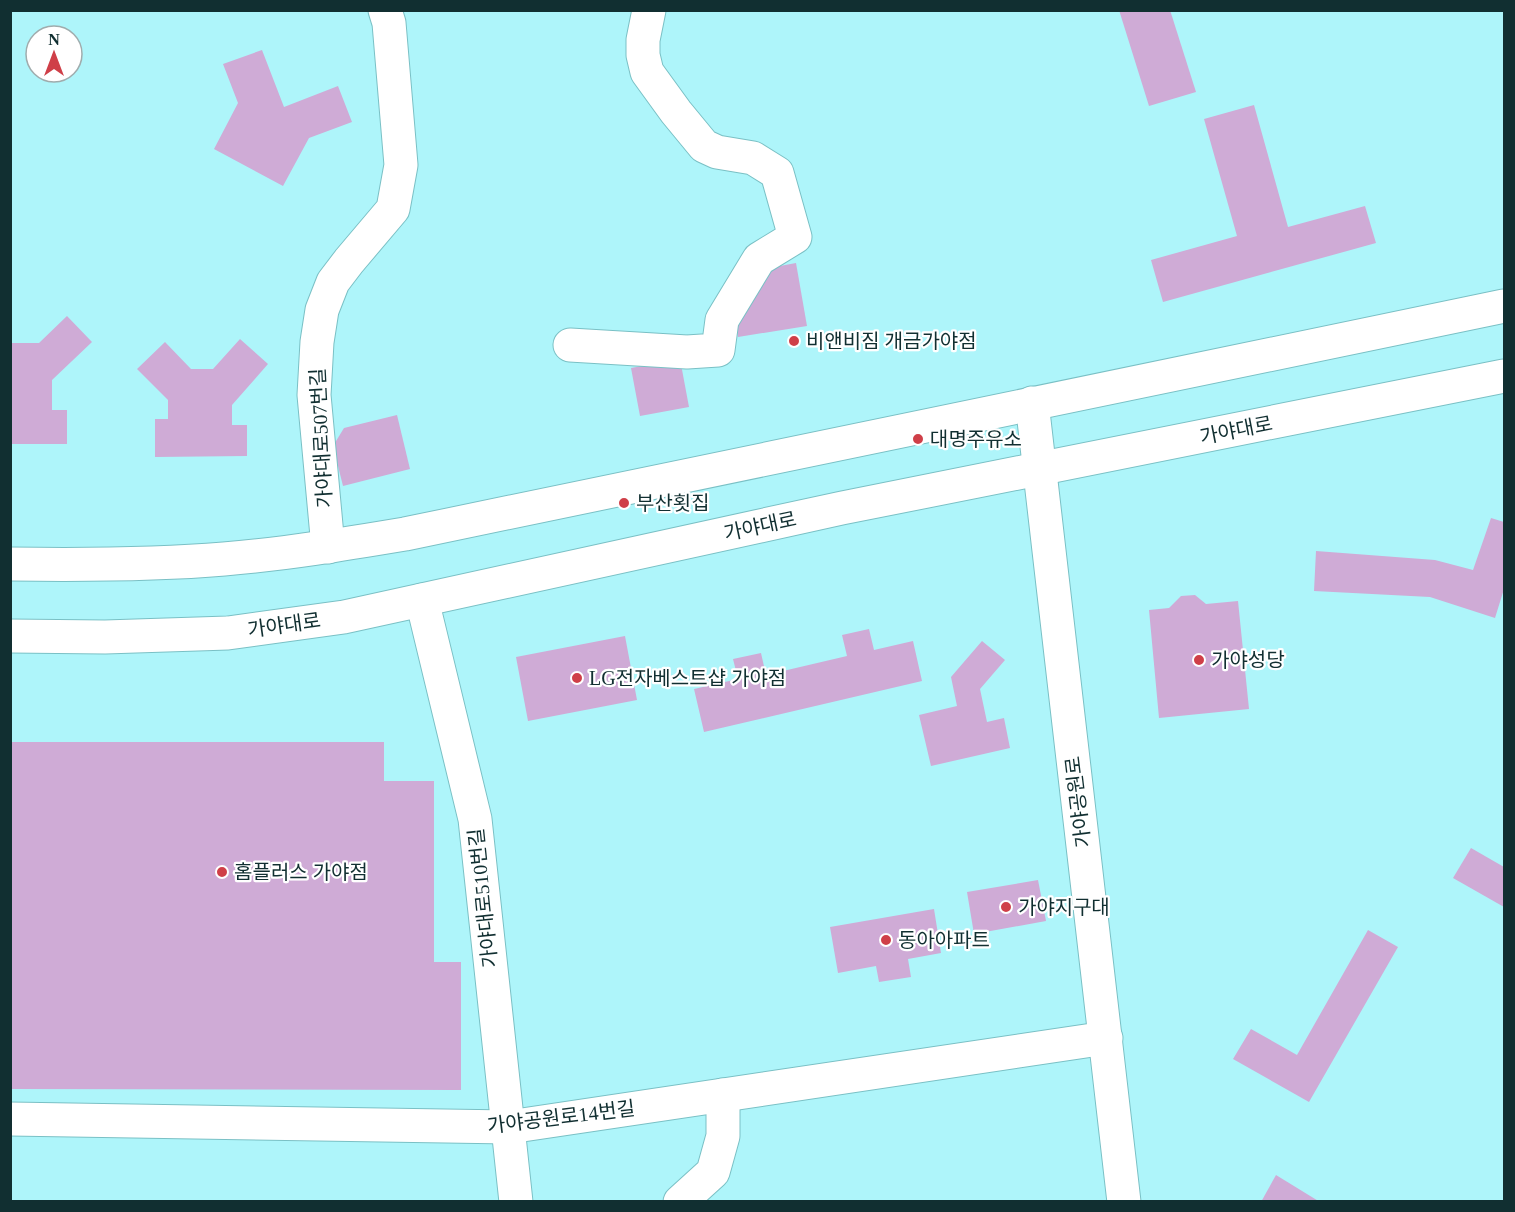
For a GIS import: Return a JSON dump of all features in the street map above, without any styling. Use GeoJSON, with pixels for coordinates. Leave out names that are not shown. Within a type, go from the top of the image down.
{"type":"FeatureCollection","features":[{"type":"Feature","properties":{"kind":"main road"},"geometry":{"type":"LineString","coordinates":[[570,345],[687,352],[718,350],[722,320],[759,260],[795,237],[777,173],[753,158],[717,152],[704,146],[647,72],[643,55],[643,40],[649,10]]}},
{"type":"Feature","properties":{"kind":"main road","name":"가야대로507번길"},"geometry":{"type":"LineString","coordinates":[[328,547],[314,395],[317,342],[322,310],[333,282],[393,209],[401,165],[387,11]]}},
{"type":"Feature","properties":{"kind":"main road"},"geometry":{"type":"LineString","coordinates":[[10,564],[110,566],[225,560],[328,547],[405,534],[1504,306]]}},
{"type":"Feature","properties":{"kind":"main road","name":"가야대로"},"geometry":{"type":"LineString","coordinates":[[10,636],[105,637],[228,633],[344,616],[842,508],[1504,376]]}},
{"type":"Feature","properties":{"kind":"main road","name":"가야공원로"},"geometry":{"type":"LineString","coordinates":[[1032,403],[1124,1202]]}},
{"type":"Feature","properties":{"kind":"main road","name":"가야대로510번길"},"geometry":{"type":"LineString","coordinates":[[422,600],[475,819],[516,1202]]}},
{"type":"Feature","properties":{"kind":"main road","name":"가야공원로14번길"},"geometry":{"type":"LineString","coordinates":[[10,1119],[509,1127],[1106,1038]]}},
{"type":"Feature","properties":{"kind":"main road"},"geometry":{"type":"LineString","coordinates":[[680,1202],[713,1172],[723,1136],[723,1095]]}},
{"type":"Feature","properties":{"kind":"building"},"geometry":{"type":"Polygon","coordinates":[[[1119,10],[1170,10],[1196,92],[1149,106],[1119,10]]]}},
{"type":"Feature","properties":{"kind":"building"},"geometry":{"type":"Polygon","coordinates":[[[262,50],[284,107],[338,86],[352,122],[309,138],[283,186],[214,149],[238,103],[223,64],[262,50]]]}},
{"type":"Feature","properties":{"kind":"building"},"geometry":{"type":"Polygon","coordinates":[[[1254,105],[1288,227],[1365,206],[1376,243],[1163,302],[1151,260],[1237,236],[1204,119],[1254,105]]]}},
{"type":"Feature","properties":{"kind":"building"},"geometry":{"type":"Polygon","coordinates":[[[796,263],[807,326],[738,337],[734,315],[764,269],[796,263]]]}},
{"type":"Feature","properties":{"kind":"building"},"geometry":{"type":"Polygon","coordinates":[[[67,316],[92,342],[52,380],[52,410],[67,410],[67,444],[10,444],[10,343],[39,343],[67,316]]]}},
{"type":"Feature","properties":{"kind":"building"},"geometry":{"type":"Polygon","coordinates":[[[240,339],[268,364],[232,405],[232,425],[247,425],[247,456],[155,457],[155,419],[168,419],[168,400],[137,369],[165,342],[191,369],[213,369],[240,339]]]}},
{"type":"Feature","properties":{"kind":"building"},"geometry":{"type":"Polygon","coordinates":[[[680,359],[689,407],[640,416],[631,368],[680,359]]]}},
{"type":"Feature","properties":{"kind":"building"},"geometry":{"type":"Polygon","coordinates":[[[397,415],[410,469],[343,486],[333,446],[344,428],[397,415]]]}},
{"type":"Feature","properties":{"kind":"building"},"geometry":{"type":"Polygon","coordinates":[[[1491,518],[1504,522],[1504,589],[1495,618],[1430,597],[1314,591],[1316,551],[1435,560],[1473,570],[1491,518]]]}},
{"type":"Feature","properties":{"kind":"building","name":"가야성당"},"geometry":{"type":"Polygon","coordinates":[[[1195,595],[1206,604],[1238,601],[1249,709],[1159,718],[1149,610],[1169,608],[1181,596],[1195,595]]]}},
{"type":"Feature","properties":{"kind":"building"},"geometry":{"type":"Polygon","coordinates":[[[869,629],[874,650],[913,641],[922,681],[704,732],[694,689],[738,679],[733,659],[761,653],[766,675],[847,656],[842,635],[869,629]]]}},
{"type":"Feature","properties":{"kind":"building","name":"LG전자베스트샵 가야점"},"geometry":{"type":"Polygon","coordinates":[[[625,636],[637,700],[528,721],[516,657],[625,636]]]}},
{"type":"Feature","properties":{"kind":"building"},"geometry":{"type":"Polygon","coordinates":[[[982,641],[1005,660],[980,689],[987,722],[1004,718],[1010,748],[931,766],[919,715],[957,706],[951,677],[982,641]]]}},
{"type":"Feature","properties":{"kind":"building","name":"홈플러스 가야점"},"geometry":{"type":"Polygon","coordinates":[[[10,742],[384,742],[384,781],[434,781],[434,962],[461,962],[461,1090],[10,1089],[10,742]]]}},
{"type":"Feature","properties":{"kind":"building"},"geometry":{"type":"Polygon","coordinates":[[[1471,848],[1504,867],[1504,907],[1453,878],[1471,848]]]}},
{"type":"Feature","properties":{"kind":"building","name":"가야지구대"},"geometry":{"type":"Polygon","coordinates":[[[1038,880],[1046,921],[974,934],[967,892],[1038,880]]]}},
{"type":"Feature","properties":{"kind":"building","name":"동아아파트"},"geometry":{"type":"Polygon","coordinates":[[[934,909],[941,953],[908,959],[911,977],[879,982],[876,966],[838,973],[830,927],[934,909]]]}},
{"type":"Feature","properties":{"kind":"building"},"geometry":{"type":"Polygon","coordinates":[[[1368,930],[1398,947],[1309,1102],[1233,1059],[1251,1029],[1297,1055],[1368,930]]]}},
{"type":"Feature","properties":{"kind":"building"},"geometry":{"type":"Polygon","coordinates":[[[1276,1175],[1320,1202],[1261,1202],[1276,1175]]]}},
{"type":"Feature","properties":{"kind":"place","name":"비앤비짐 개금가야점"},"geometry":{"type":"Point","coordinates":[794,341]}},
{"type":"Feature","properties":{"kind":"place","name":"대명주유소"},"geometry":{"type":"Point","coordinates":[918,439]}},
{"type":"Feature","properties":{"kind":"place","name":"부산횟집"},"geometry":{"type":"Point","coordinates":[624,503]}},
{"type":"Feature","properties":{"kind":"place","name":"가야성당"},"geometry":{"type":"Point","coordinates":[1199,660]}},
{"type":"Feature","properties":{"kind":"place","name":"LG전자베스트샵 가야점"},"geometry":{"type":"Point","coordinates":[577,678]}},
{"type":"Feature","properties":{"kind":"place","name":"홈플러스 가야점"},"geometry":{"type":"Point","coordinates":[222,872]}},
{"type":"Feature","properties":{"kind":"place","name":"가야지구대"},"geometry":{"type":"Point","coordinates":[1006,907]}},
{"type":"Feature","properties":{"kind":"place","name":"동아아파트"},"geometry":{"type":"Point","coordinates":[886,940]}}]}
